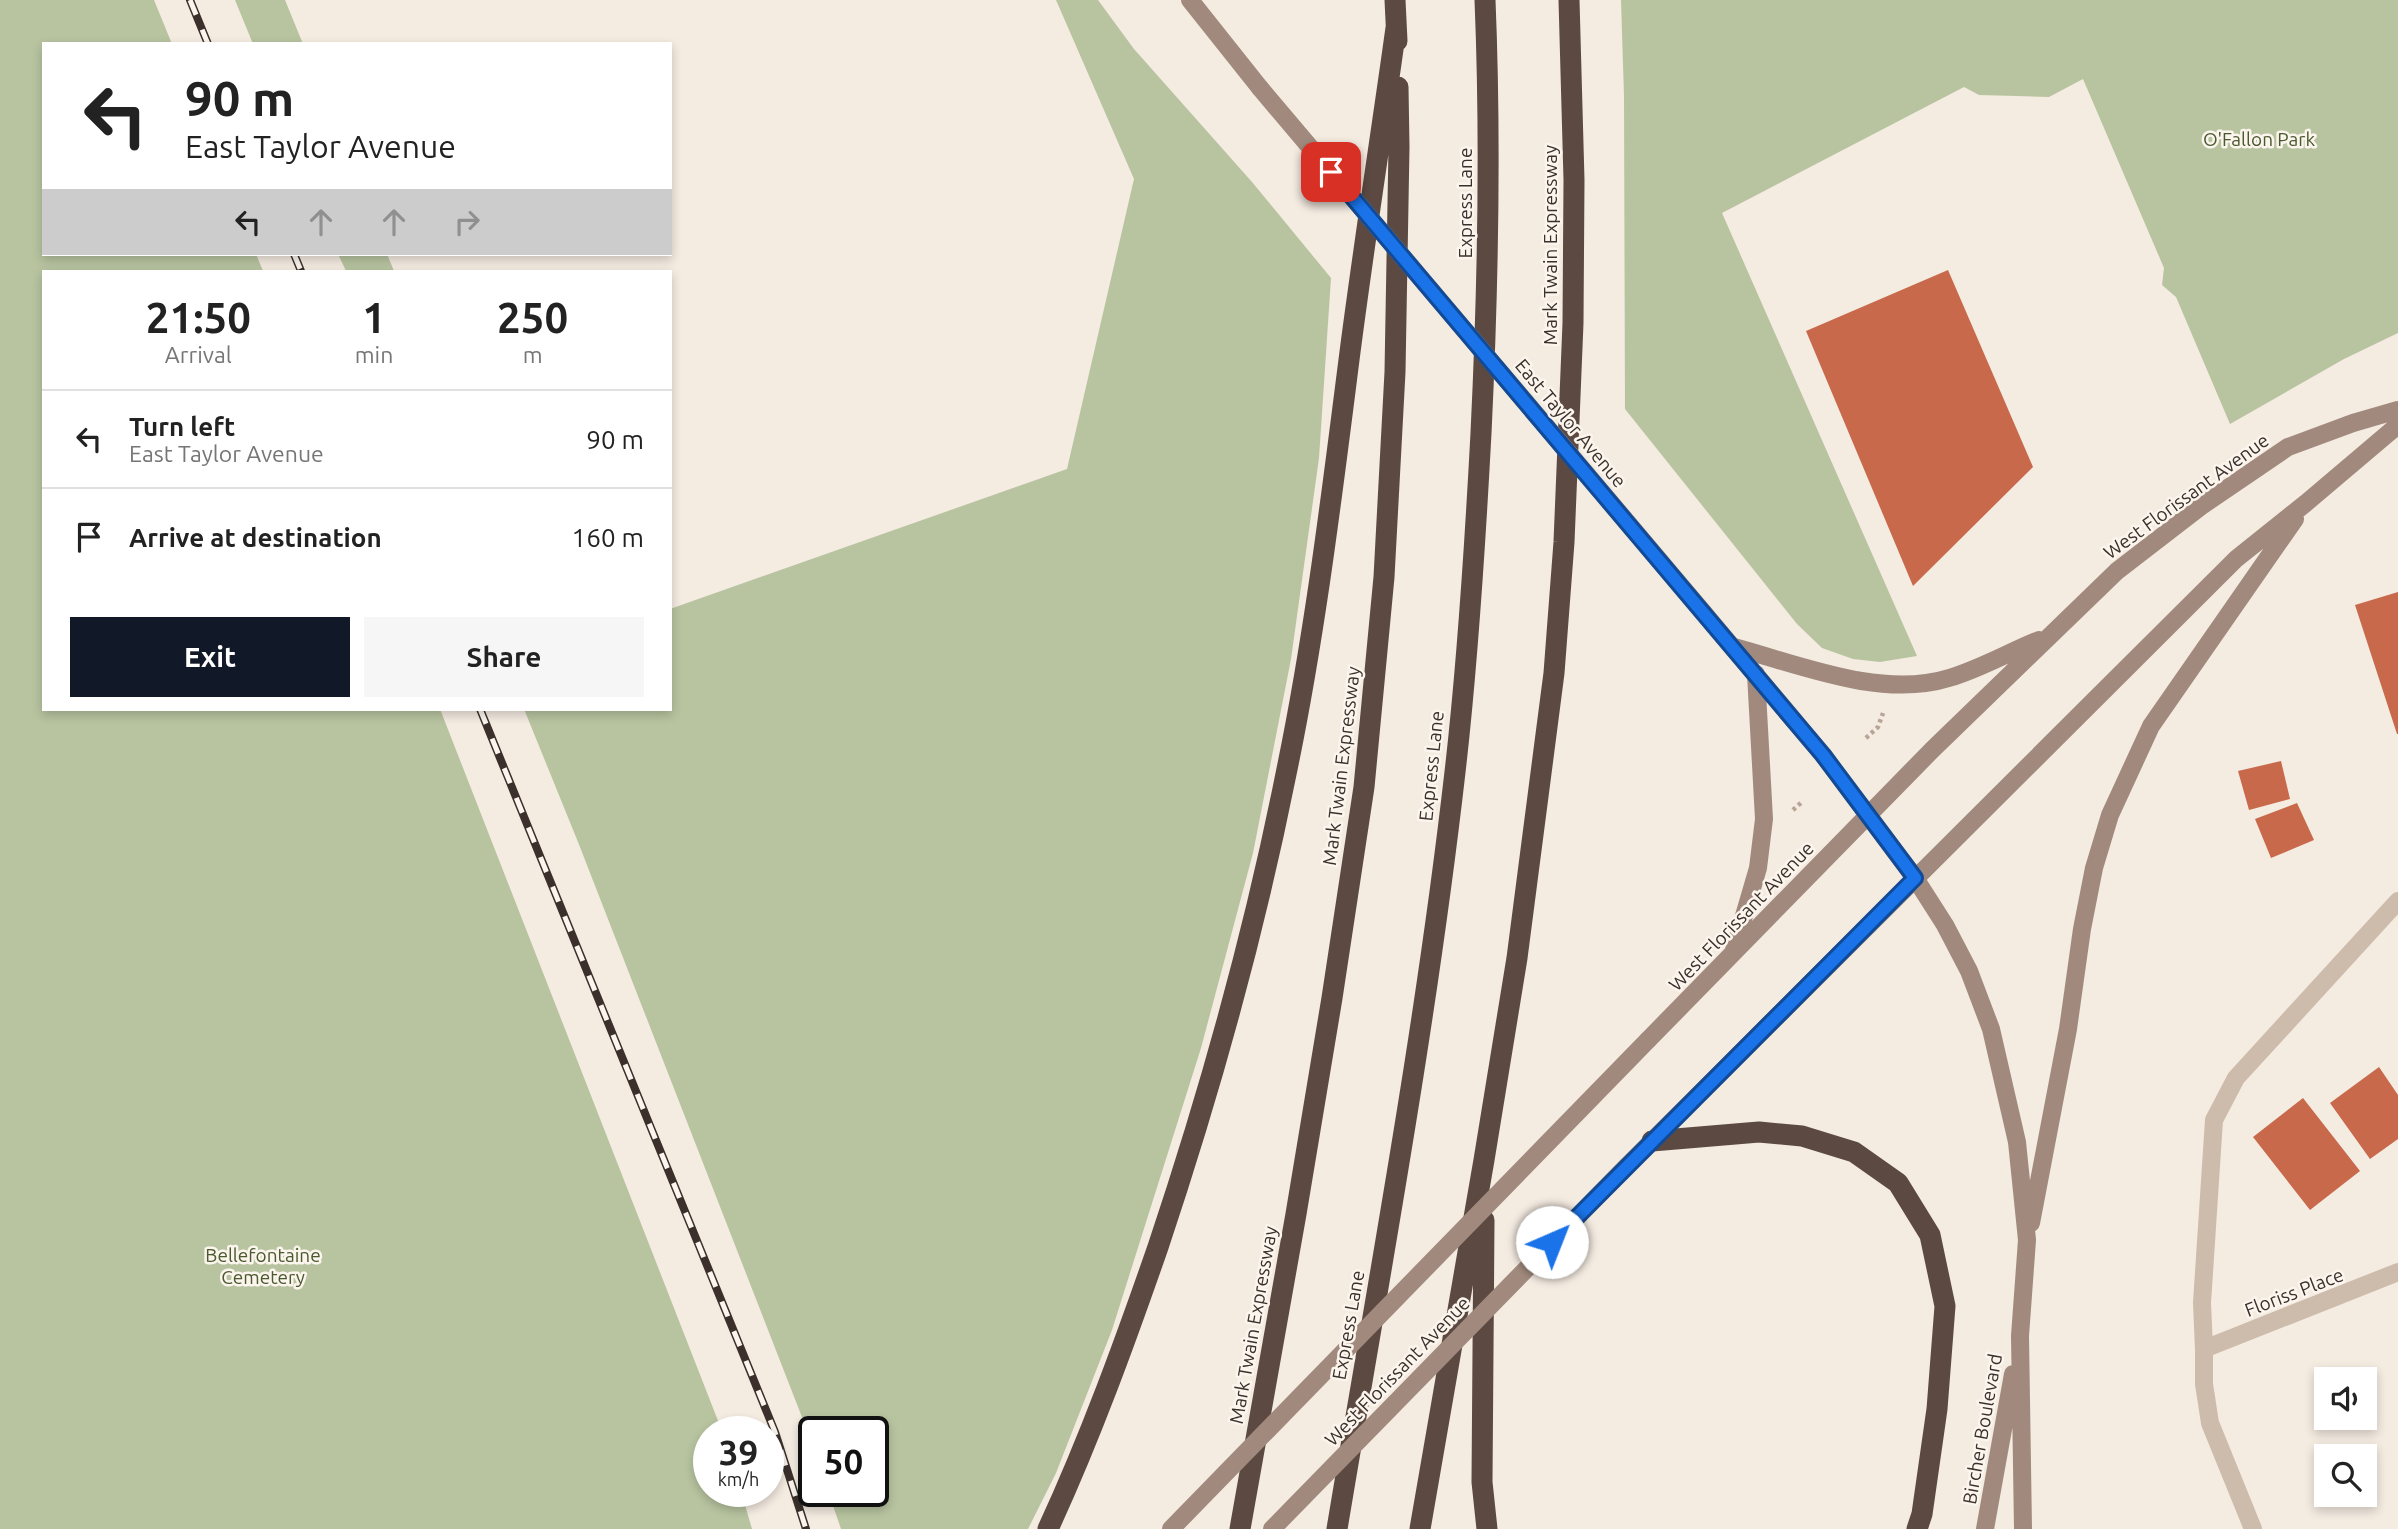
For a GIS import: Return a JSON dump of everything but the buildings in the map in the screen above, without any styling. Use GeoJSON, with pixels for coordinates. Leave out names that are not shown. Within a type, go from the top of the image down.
{"type":"FeatureCollection","features":[{"type":"Feature","properties":{"kind":"highway","name":"Mark Twain Expressway"},"geometry":{"type":"LineString","coordinates":[[1240,1529],[1326,1038],[1366,774],[1384,577],[1395,373],[1399,147],[1395,0]]}},
{"type":"Feature","properties":{"kind":"highway","name":"Express Lane"},"geometry":{"type":"LineString","coordinates":[[1337,1529],[1427,980],[1455,772],[1474,564],[1484,357],[1489,213],[1485,0]]}},
{"type":"Feature","properties":{"kind":"highway","name":"Mark Twain Expressway"},"geometry":{"type":"LineString","coordinates":[[1420,1529],[1484,1160],[1536,828],[1555,660],[1564,542],[1573,323],[1574,180],[1569,0]]}},
{"type":"Feature","properties":{"kind":"highway"},"geometry":{"type":"LineString","coordinates":[[1048,1529],[1086,1441],[1135,1313],[1183,1172],[1226,1029],[1259,897],[1287,773],[1336,472],[1350,350],[1396,28]]}},
{"type":"Feature","properties":{"kind":"highway"},"geometry":{"type":"LineString","coordinates":[[1652,1141],[1759,1132],[1802,1136],[1854,1152],[1898,1183],[1930,1235],[1945,1306],[1937,1409],[1922,1514],[1917,1529]]}},
{"type":"Feature","properties":{"kind":"highway"},"geometry":{"type":"LineString","coordinates":[[1484,1160],[1482,1482],[1487,1529]]}},
{"type":"Feature","properties":{"kind":"main road","name":"East Taylor Avenue"},"geometry":{"type":"LineString","coordinates":[[1190,0],[1260,88],[1823,755],[1915,878]]}},
{"type":"Feature","properties":{"kind":"main road","name":"West Florissant Avenue"},"geometry":{"type":"LineString","coordinates":[[1171,1529],[1869,816],[2048,636],[2117,572],[2200,507],[2288,447],[2398,410]]}},
{"type":"Feature","properties":{"kind":"main road","name":"West Florissant Avenue"},"geometry":{"type":"LineString","coordinates":[[1272,1529],[1627,1166],[2236,559],[2398,425]]}},
{"type":"Feature","properties":{"kind":"main road"},"geometry":{"type":"LineString","coordinates":[[2027,1240],[2068,1029],[2082,929],[2094,868],[2110,815],[2151,726],[2306,503]]}},
{"type":"Feature","properties":{"kind":"main road"},"geometry":{"type":"LineString","coordinates":[[1733,647],[1844,677],[1894,687],[1948,679],[2048,636]]}},
{"type":"Feature","properties":{"kind":"main road"},"geometry":{"type":"LineString","coordinates":[[1732,955],[1758,868],[1764,818],[1756,674]]}},
{"type":"Feature","properties":{"kind":"main road","name":"Bircher Boulevard"},"geometry":{"type":"LineString","coordinates":[[1915,878],[1940,916],[1969,971],[1991,1030],[2017,1142],[2027,1240],[2020,1336],[2023,1529]]}},
{"type":"Feature","properties":{"kind":"main road","name":"Bircher Boulevard"},"geometry":{"type":"LineString","coordinates":[[1985,1529],[2020,1336]]}},
{"type":"Feature","properties":{"kind":"street"},"geometry":{"type":"LineString","coordinates":[[2253,1529],[2210,1423],[2204,1384],[2202,1303],[2214,1120],[2236,1078],[2398,901]]}},
{"type":"Feature","properties":{"kind":"street","name":"Floriss Place"},"geometry":{"type":"LineString","coordinates":[[2204,1349],[2398,1272]]}},
{"type":"Feature","properties":{"kind":"path"},"geometry":{"type":"LineString","coordinates":[[1866,738],[1878,727],[1883,713]]}},
{"type":"Feature","properties":{"kind":"green space","name":"Bellefontaine Cemetery"},"geometry":{"type":"Polygon","coordinates":[[[0,0],[154,0],[171,42],[42,42],[42,256],[257,256],[263,270],[42,270],[42,711],[441,711],[716,1416],[693,1416],[693,1507],[746,1507],[752,1529],[0,1529],[0,0]]]}},
{"type":"Feature","properties":{"kind":"green space"},"geometry":{"type":"Polygon","coordinates":[[[235,0],[285,0],[302,42],[252,42],[235,0]]]}},
{"type":"Feature","properties":{"kind":"green space"},"geometry":{"type":"Polygon","coordinates":[[[1056,0],[1098,0],[1134,49],[1252,182],[1331,278],[1319,458],[1291,659],[1253,853],[1201,1048],[1112,1330],[1056,1473],[1028,1529],[841,1529],[833,1507],[889,1507],[889,1416],[802,1416],[525,711],[672,711],[672,608],[1067,469],[1134,179],[1056,0]]]}},
{"type":"Feature","properties":{"kind":"green space","name":"O'Fallon Park"},"geometry":{"type":"Polygon","coordinates":[[[1621,0],[2398,0],[2398,333],[2344,359],[2230,424],[2176,297],[2162,285],[2164,268],[2083,79],[2049,97],[1979,95],[1964,87],[1722,213],[1917,656],[1880,662],[1853,659],[1822,648],[1797,624],[1625,409],[1621,0]]]}},
{"type":"Feature","properties":{"kind":"green space"},"geometry":{"type":"Polygon","coordinates":[[[339,256],[388,256],[394,270],[346,270],[339,256]]]}},
{"type":"Feature","properties":{"kind":"railway"},"geometry":{"type":"LineString","coordinates":[[190,0],[207,42]]}},
{"type":"Feature","properties":{"kind":"railway"},"geometry":{"type":"LineString","coordinates":[[295,256],[301,270]]}},
{"type":"Feature","properties":{"kind":"railway"},"geometry":{"type":"LineString","coordinates":[[481,711],[775,1432],[806,1529]]}},
{"type":"Feature","properties":{"kind":"route"},"geometry":{"type":"LineString","coordinates":[[1331,172],[1756,674],[1823,755],[1915,878],[1552,1242]]}}]}
